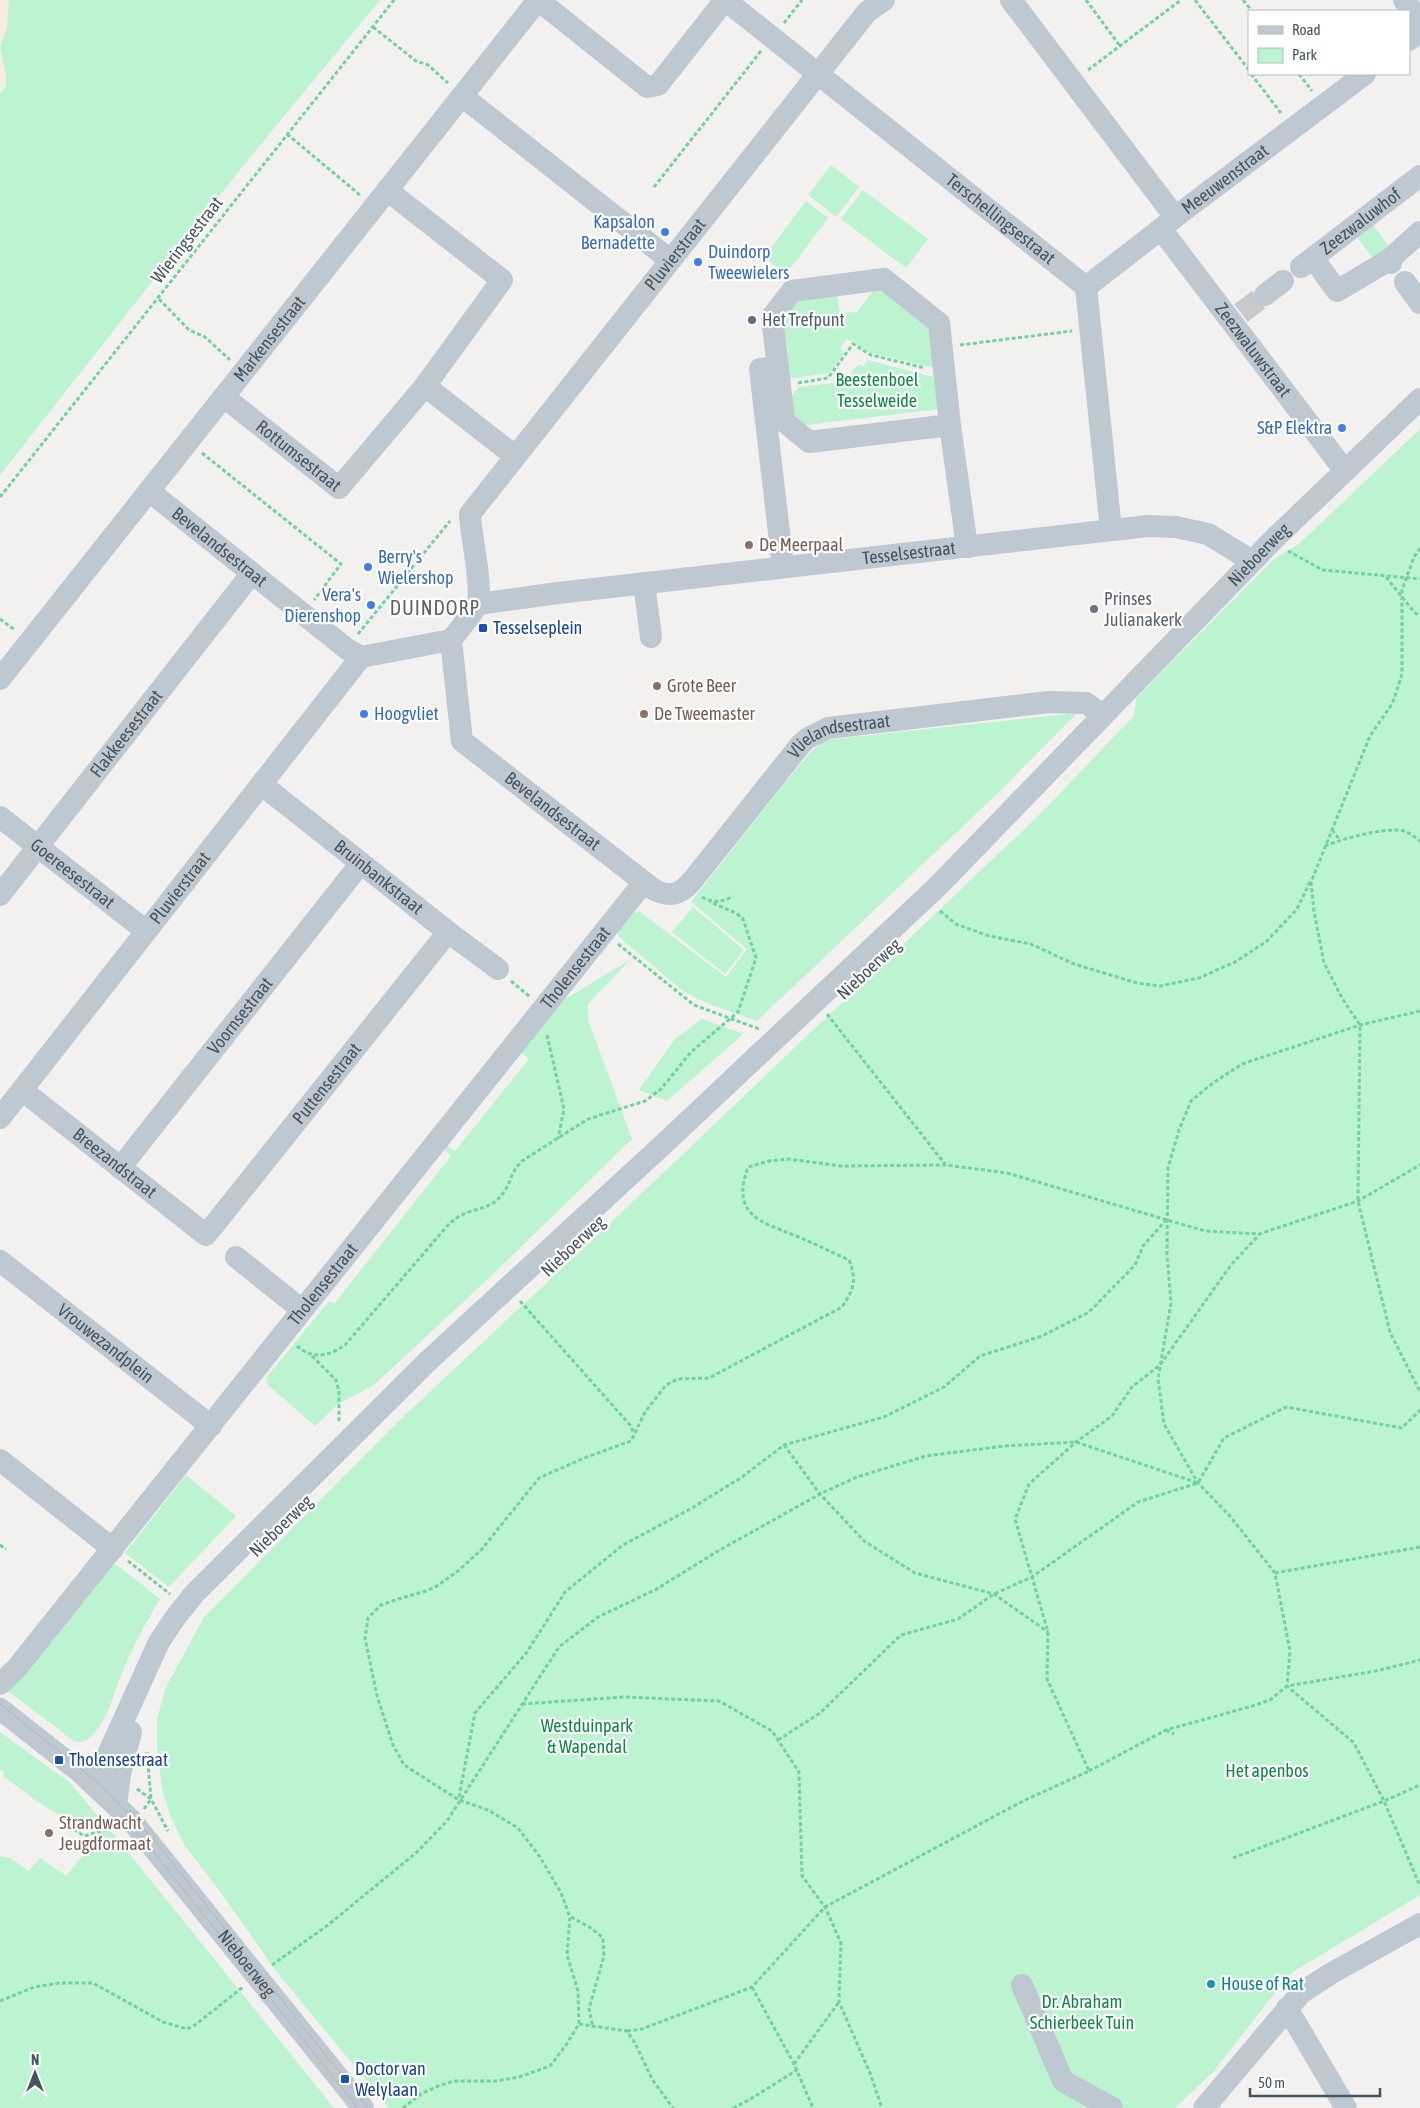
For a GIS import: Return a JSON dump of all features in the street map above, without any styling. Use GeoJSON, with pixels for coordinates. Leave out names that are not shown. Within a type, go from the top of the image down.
{"type":"FeatureCollection","features":[{"type":"Feature","properties":{"kind":"street"},"geometry":{"type":"LineString","coordinates":[[538,0],[647,87],[658,85],[725,0]]}},
{"type":"Feature","properties":{"kind":"street","name":"Markensestraat"},"geometry":{"type":"LineString","coordinates":[[0,679],[538,0]]}},
{"type":"Feature","properties":{"kind":"street","name":"Terschellingsestraat"},"geometry":{"type":"LineString","coordinates":[[725,0],[1086,287]]}},
{"type":"Feature","properties":{"kind":"street","name":"Pluvierstraat"},"geometry":{"type":"LineString","coordinates":[[470,514],[867,12],[884,0]]}},
{"type":"Feature","properties":{"kind":"street","name":"Zeezwaluwstraat"},"geometry":{"type":"LineString","coordinates":[[1011,0],[1072,82],[1168,223],[1345,471]]}},
{"type":"Feature","properties":{"kind":"street"},"geometry":{"type":"LineString","coordinates":[[1404,0],[1420,21]]}},
{"type":"Feature","properties":{"kind":"street","name":"Meeuwenstraat"},"geometry":{"type":"LineString","coordinates":[[1086,287],[1365,75]]}},
{"type":"Feature","properties":{"kind":"street"},"geometry":{"type":"LineString","coordinates":[[462,96],[670,260]]}},
{"type":"Feature","properties":{"kind":"street","name":"Zeezwaluwhof"},"geometry":{"type":"LineString","coordinates":[[1416,186],[1307,263],[1337,291],[1390,261],[1420,232]]}},
{"type":"Feature","properties":{"kind":"street","name":"Rottumsestraat"},"geometry":{"type":"LineString","coordinates":[[224,397],[339,488],[426,386],[502,280],[380,199]]}},
{"type":"Feature","properties":{"kind":"street"},"geometry":{"type":"LineString","coordinates":[[950,424],[809,442],[784,421],[772,317],[792,291],[884,279],[939,323],[950,424],[967,547]]}},
{"type":"Feature","properties":{"kind":"street"},"geometry":{"type":"LineString","coordinates":[[1265,295],[1284,281]]}},
{"type":"Feature","properties":{"kind":"street"},"geometry":{"type":"LineString","coordinates":[[1405,282],[1420,303]]}},
{"type":"Feature","properties":{"kind":"street"},"geometry":{"type":"LineString","coordinates":[[1086,287],[1111,530]]}},
{"type":"Feature","properties":{"kind":"street"},"geometry":{"type":"LineString","coordinates":[[779,376],[760,369],[783,567]]}},
{"type":"Feature","properties":{"kind":"street"},"geometry":{"type":"LineString","coordinates":[[426,386],[516,456]]}},
{"type":"Feature","properties":{"kind":"street","name":"Nieboerweg"},"geometry":{"type":"LineString","coordinates":[[363,2108],[257,1976],[94,1785],[138,1692],[159,1642],[194,1594],[427,1362],[676,1134],[925,898],[1274,538],[1420,399]]}},
{"type":"Feature","properties":{"kind":"street","name":"Bevelandsestraat"},"geometry":{"type":"LineString","coordinates":[[150,491],[354,653]]}},
{"type":"Feature","properties":{"kind":"street"},"geometry":{"type":"LineString","coordinates":[[354,653],[451,640],[478,604],[477,569],[471,538],[470,514]]}},
{"type":"Feature","properties":{"kind":"street","name":"Tesselsestraat"},"geometry":{"type":"LineString","coordinates":[[478,604],[558,593],[1148,526],[1176,527],[1208,534],[1252,561]]}},
{"type":"Feature","properties":{"kind":"street","name":"Flakkeesestraat"},"geometry":{"type":"LineString","coordinates":[[0,895],[252,573]]}},
{"type":"Feature","properties":{"kind":"street"},"geometry":{"type":"LineString","coordinates":[[644,583],[651,637]]}},
{"type":"Feature","properties":{"kind":"street","name":"Bevelandsestraat"},"geometry":{"type":"LineString","coordinates":[[451,640],[462,741],[644,882]]}},
{"type":"Feature","properties":{"kind":"street","name":"Pluvierstraat"},"geometry":{"type":"LineString","coordinates":[[0,1118],[261,784],[354,653]]}},
{"type":"Feature","properties":{"kind":"street","name":"Vlielandsestraat"},"geometry":{"type":"LineString","coordinates":[[687,887],[801,744],[816,732],[828,728],[1049,702],[1086,703],[1102,715]]}},
{"type":"Feature","properties":{"kind":"street","name":"Bruinbankstraat"},"geometry":{"type":"LineString","coordinates":[[261,784],[503,974]]}},
{"type":"Feature","properties":{"kind":"street","name":"Goereesestraat"},"geometry":{"type":"LineString","coordinates":[[0,817],[146,931]]}},
{"type":"Feature","properties":{"kind":"street","name":"Voornsestraat"},"geometry":{"type":"LineString","coordinates":[[120,1168],[361,863]]}},
{"type":"Feature","properties":{"kind":"street"},"geometry":{"type":"LineString","coordinates":[[644,882],[660,893],[669,895],[677,894],[687,887]]}},
{"type":"Feature","properties":{"kind":"street","name":"Tholensestraat"},"geometry":{"type":"LineString","coordinates":[[0,1684],[16,1669],[113,1549],[644,882]]}},
{"type":"Feature","properties":{"kind":"street","name":"Puttensestraat"},"geometry":{"type":"LineString","coordinates":[[206,1235],[448,932]]}},
{"type":"Feature","properties":{"kind":"street","name":"Breezandstraat"},"geometry":{"type":"LineString","coordinates":[[22,1090],[206,1235]]}},
{"type":"Feature","properties":{"kind":"street"},"geometry":{"type":"LineString","coordinates":[[236,1257],[302,1310]]}},
{"type":"Feature","properties":{"kind":"street","name":"Vrouwezandplein"},"geometry":{"type":"LineString","coordinates":[[0,1261],[211,1426]]}},
{"type":"Feature","properties":{"kind":"street"},"geometry":{"type":"LineString","coordinates":[[0,1460],[113,1549]]}},
{"type":"Feature","properties":{"kind":"street","name":"Nieboerweg"},"geometry":{"type":"LineString","coordinates":[[121,1817],[120,1774],[134,1723],[138,1692]]}},
{"type":"Feature","properties":{"kind":"street"},"geometry":{"type":"LineString","coordinates":[[0,1709],[94,1785]]}},
{"type":"Feature","properties":{"kind":"street"},"geometry":{"type":"LineString","coordinates":[[1204,2108],[1301,1993],[1330,1974],[1420,1924]]}},
{"type":"Feature","properties":{"kind":"street"},"geometry":{"type":"LineString","coordinates":[[1022,1985],[1063,2081],[1112,2108]]}},
{"type":"Feature","properties":{"kind":"street"},"geometry":{"type":"LineString","coordinates":[[1287,2008],[1346,2108]]}},
{"type":"Feature","properties":{"kind":"path","name":"Wieringsestraat"},"geometry":{"type":"LineString","coordinates":[[0,497],[159,299],[394,0]]}},
{"type":"Feature","properties":{"kind":"path"},"geometry":{"type":"LineString","coordinates":[[781,28],[802,0]]}},
{"type":"Feature","properties":{"kind":"path"},"geometry":{"type":"LineString","coordinates":[[1086,0],[1120,46]]}},
{"type":"Feature","properties":{"kind":"path"},"geometry":{"type":"LineString","coordinates":[[1072,82],[1181,0]]}},
{"type":"Feature","properties":{"kind":"path"},"geometry":{"type":"LineString","coordinates":[[1195,0],[1248,69]]}},
{"type":"Feature","properties":{"kind":"path"},"geometry":{"type":"LineString","coordinates":[[1243,0],[1251,10]]}},
{"type":"Feature","properties":{"kind":"path"},"geometry":{"type":"LineString","coordinates":[[373,27],[416,61],[428,64],[462,96]]}},
{"type":"Feature","properties":{"kind":"path"},"geometry":{"type":"LineString","coordinates":[[654,187],[765,47]]}},
{"type":"Feature","properties":{"kind":"path"},"geometry":{"type":"LineString","coordinates":[[1252,75],[1293,130]]}},
{"type":"Feature","properties":{"kind":"path"},"geometry":{"type":"LineString","coordinates":[[287,134],[380,199]]}},
{"type":"Feature","properties":{"kind":"path"},"geometry":{"type":"LineString","coordinates":[[159,299],[189,330],[205,337],[223,355],[245,370]]}},
{"type":"Feature","properties":{"kind":"path"},"geometry":{"type":"LineString","coordinates":[[957,346],[1090,329]]}},
{"type":"Feature","properties":{"kind":"path"},"geometry":{"type":"LineString","coordinates":[[779,376],[828,378],[853,344],[871,355],[945,373]]}},
{"type":"Feature","properties":{"kind":"path"},"geometry":{"type":"LineString","coordinates":[[198,449],[341,564],[303,614]]}},
{"type":"Feature","properties":{"kind":"path"},"geometry":{"type":"LineString","coordinates":[[354,653],[456,514],[470,514]]}},
{"type":"Feature","properties":{"kind":"path"},"geometry":{"type":"LineString","coordinates":[[1274,538],[1286,550],[1324,570],[1420,579]]}},
{"type":"Feature","properties":{"kind":"path"},"geometry":{"type":"LineString","coordinates":[[925,898],[956,924],[989,936],[1031,944],[1074,964],[1137,983],[1160,986],[1199,978],[1237,961],[1267,941],[1297,909],[1311,882],[1370,736],[1392,704],[1402,674],[1401,596],[1414,557],[1420,548]]}},
{"type":"Feature","properties":{"kind":"path"},"geometry":{"type":"LineString","coordinates":[[1386,577],[1414,612],[1420,616]]}},
{"type":"Feature","properties":{"kind":"path"},"geometry":{"type":"LineString","coordinates":[[1332,829],[1335,836],[1340,840]]}},
{"type":"Feature","properties":{"kind":"path"},"geometry":{"type":"LineString","coordinates":[[1325,846],[1340,840],[1383,831],[1406,831],[1420,841]]}},
{"type":"Feature","properties":{"kind":"path"},"geometry":{"type":"LineString","coordinates":[[1311,882],[1314,912],[1324,963],[1342,998],[1360,1025],[1358,1201],[1390,1332],[1420,1392]]}},
{"type":"Feature","properties":{"kind":"path"},"geometry":{"type":"LineString","coordinates":[[312,1356],[327,1354],[345,1345],[449,1224],[461,1215],[489,1206],[500,1198],[507,1188],[514,1168],[522,1161],[588,1119],[645,1101],[661,1089],[691,1052],[738,1012],[756,958],[743,919],[736,913],[710,902],[687,887]]}},
{"type":"Feature","properties":{"kind":"path"},"geometry":{"type":"LineString","coordinates":[[710,902],[724,901],[733,896]]}},
{"type":"Feature","properties":{"kind":"path"},"geometry":{"type":"LineString","coordinates":[[603,932],[694,1005],[760,1029]]}},
{"type":"Feature","properties":{"kind":"path"},"geometry":{"type":"LineString","coordinates":[[503,974],[545,1007]]}},
{"type":"Feature","properties":{"kind":"path"},"geometry":{"type":"LineString","coordinates":[[825,1010],[946,1165]]}},
{"type":"Feature","properties":{"kind":"path"},"geometry":{"type":"LineString","coordinates":[[1287,1686],[1290,1651],[1275,1572],[1229,1515],[1198,1483],[1164,1424],[1158,1379],[1171,1303],[1166,1219],[1168,1168],[1179,1130],[1191,1101],[1213,1083],[1242,1064],[1360,1025],[1420,1012]]}},
{"type":"Feature","properties":{"kind":"path"},"geometry":{"type":"LineString","coordinates":[[547,1035],[564,1109],[558,1139]]}},
{"type":"Feature","properties":{"kind":"path"},"geometry":{"type":"LineString","coordinates":[[403,2108],[421,2094],[454,2081],[497,2082],[519,2077],[550,2066],[579,2024],[578,1991],[567,1955],[570,1917],[561,1893],[540,1857],[518,1828],[488,1810],[459,1800],[404,1765],[393,1745],[377,1696],[365,1638],[368,1618],[381,1606],[432,1589],[458,1570],[482,1549],[540,1478],[584,1458],[631,1442],[645,1412],[666,1386],[678,1379],[709,1378],[842,1307],[853,1291],[854,1274],[849,1260],[767,1226],[749,1212],[742,1199],[742,1183],[748,1167],[769,1161],[788,1160],[841,1166],[946,1165],[1008,1173],[1205,1231],[1259,1234],[1358,1201],[1420,1165]]}},
{"type":"Feature","properties":{"kind":"path"},"geometry":{"type":"LineString","coordinates":[[459,1800],[474,1713],[527,1652],[565,1592],[623,1545],[692,1508],[742,1477],[784,1445],[884,1417],[944,1387],[980,1356],[1042,1336],[1089,1312],[1135,1265],[1143,1246],[1166,1219]]}},
{"type":"Feature","properties":{"kind":"path"},"geometry":{"type":"LineString","coordinates":[[1089,1771],[1047,1679],[1048,1632],[1015,1518],[1029,1484],[1076,1442],[1112,1416],[1132,1387],[1160,1365],[1231,1265],[1259,1234]]}},
{"type":"Feature","properties":{"kind":"path"},"geometry":{"type":"LineString","coordinates":[[517,1298],[631,1426],[635,1434]]}},
{"type":"Feature","properties":{"kind":"path"},"geometry":{"type":"LineString","coordinates":[[293,1343],[304,1353],[312,1356],[336,1380],[339,1392],[339,1426]]}},
{"type":"Feature","properties":{"kind":"path"},"geometry":{"type":"LineString","coordinates":[[778,1740],[820,1713],[901,1635],[958,1619],[994,1594],[1032,1577],[1138,1502],[1198,1483],[1224,1438],[1286,1406],[1402,1428],[1420,1410]]}},
{"type":"Feature","properties":{"kind":"path"},"geometry":{"type":"LineString","coordinates":[[0,2001],[34,1987],[60,1983],[93,1983],[163,2022],[187,2029],[195,2025],[257,1976],[328,1925],[417,1852],[447,1821],[559,1647],[598,1617],[654,1590],[718,1551],[820,1494],[857,1477],[926,1456],[1004,1446],[1076,1442],[1198,1483]]}},
{"type":"Feature","properties":{"kind":"path"},"geometry":{"type":"LineString","coordinates":[[784,1445],[820,1494],[864,1541],[915,1572],[994,1594],[1048,1632]]}},
{"type":"Feature","properties":{"kind":"path"},"geometry":{"type":"LineString","coordinates":[[0,1545],[6,1549]]}},
{"type":"Feature","properties":{"kind":"path"},"geometry":{"type":"LineString","coordinates":[[1275,1572],[1420,1547]]}},
{"type":"Feature","properties":{"kind":"path"},"geometry":{"type":"LineString","coordinates":[[113,1549],[177,1598]]}},
{"type":"Feature","properties":{"kind":"path"},"geometry":{"type":"LineString","coordinates":[[579,2024],[593,2028],[627,2031],[642,2029],[752,1987],[825,1907],[1023,1801],[1089,1771],[1166,1730],[1270,1700],[1287,1686],[1376,1671],[1420,1660]]}},
{"type":"Feature","properties":{"kind":"path"},"geometry":{"type":"LineString","coordinates":[[1287,1686],[1354,1743],[1384,1801],[1420,1886]]}},
{"type":"Feature","properties":{"kind":"path"},"geometry":{"type":"LineString","coordinates":[[522,1704],[624,1697],[719,1701],[772,1731],[799,1772],[802,1876],[825,1907],[841,1943],[839,2002],[870,2072],[882,2108]]}},
{"type":"Feature","properties":{"kind":"path"},"geometry":{"type":"LineString","coordinates":[[1166,1730],[1174,1734]]}},
{"type":"Feature","properties":{"kind":"path"},"geometry":{"type":"LineString","coordinates":[[62,1822],[84,1836],[121,1817],[144,1809],[152,1799],[146,1748]]}},
{"type":"Feature","properties":{"kind":"path"},"geometry":{"type":"LineString","coordinates":[[1233,1858],[1384,1801],[1420,1785]]}},
{"type":"Feature","properties":{"kind":"path"},"geometry":{"type":"LineString","coordinates":[[570,1917],[591,1928],[603,1938],[604,1956],[588,2009],[593,2028]]}},
{"type":"Feature","properties":{"kind":"path"},"geometry":{"type":"LineString","coordinates":[[752,1987],[794,2064],[813,2108]]}},
{"type":"Feature","properties":{"kind":"path"},"geometry":{"type":"LineString","coordinates":[[794,2064],[839,2002]]}},
{"type":"Feature","properties":{"kind":"path"},"geometry":{"type":"LineString","coordinates":[[627,2031],[636,2043],[652,2080],[673,2108]]}},
{"type":"Feature","properties":{"kind":"path"},"geometry":{"type":"LineString","coordinates":[[733,2108],[797,2070]]}},
{"type":"Feature","properties":{"kind":"green space"},"geometry":{"type":"Polygon","coordinates":[[[0,0],[380,0],[247,161],[0,475],[0,0]]]}},
{"type":"Feature","properties":{"kind":"green space"},"geometry":{"type":"Polygon","coordinates":[[[831,165],[859,187],[836,217],[808,195],[831,165]]]}},
{"type":"Feature","properties":{"kind":"green space"},"geometry":{"type":"Polygon","coordinates":[[[863,190],[928,239],[906,268],[841,219],[863,190]]]}},
{"type":"Feature","properties":{"kind":"green space"},"geometry":{"type":"Polygon","coordinates":[[[806,201],[828,218],[786,274],[764,257],[806,201]]]}},
{"type":"Feature","properties":{"kind":"green space"},"geometry":{"type":"Polygon","coordinates":[[[1373,225],[1392,250],[1376,263],[1357,237],[1373,225]]]}},
{"type":"Feature","properties":{"kind":"green space"},"geometry":{"type":"Polygon","coordinates":[[[888,289],[934,324],[939,369],[871,353],[847,339],[840,348],[844,353],[829,373],[786,379],[788,355],[783,320],[792,298],[837,294],[839,309],[846,313],[857,312],[873,291],[888,289]]]}},
{"type":"Feature","properties":{"kind":"green space","name":"Beestenboel Tesselweide"},"geometry":{"type":"Polygon","coordinates":[[[868,360],[937,378],[940,409],[806,425],[791,412],[789,399],[799,387],[842,382],[859,364],[863,367],[868,360]]]}},
{"type":"Feature","properties":{"kind":"green space","name":"Westduinpark & Wapendal"},"geometry":{"type":"Polygon","coordinates":[[[1420,429],[1420,1895],[1293,1972],[1214,2071],[1175,2108],[389,2108],[276,1971],[219,1890],[185,1846],[170,1815],[162,1789],[157,1749],[157,1719],[166,1687],[204,1617],[406,1414],[599,1234],[1038,816],[1134,716],[1136,698],[1275,558],[1299,544],[1420,429]]]}},
{"type":"Feature","properties":{"kind":"green space"},"geometry":{"type":"Polygon","coordinates":[[[1077,713],[999,792],[757,1021],[709,1004],[683,991],[619,937],[617,930],[633,912],[639,911],[726,977],[747,949],[691,902],[782,786],[809,754],[824,740],[1077,713]]]}},
{"type":"Feature","properties":{"kind":"green space"},"geometry":{"type":"Polygon","coordinates":[[[693,907],[744,950],[725,974],[672,932],[693,907]]]}},
{"type":"Feature","properties":{"kind":"green space"},"geometry":{"type":"Polygon","coordinates":[[[630,960],[588,1004],[588,1020],[632,1139],[491,1276],[374,1385],[338,1404],[315,1426],[268,1385],[266,1378],[329,1301],[334,1304],[451,1156],[441,1147],[444,1143],[455,1151],[529,1059],[518,1049],[560,1002],[630,960]]]}},
{"type":"Feature","properties":{"kind":"green space"},"geometry":{"type":"Polygon","coordinates":[[[702,1019],[743,1034],[667,1101],[639,1090],[675,1039],[702,1019]]]}},
{"type":"Feature","properties":{"kind":"green space"},"geometry":{"type":"Polygon","coordinates":[[[186,1475],[236,1516],[169,1587],[125,1553],[186,1475]]]}},
{"type":"Feature","properties":{"kind":"green space"},"geometry":{"type":"Polygon","coordinates":[[[109,1559],[160,1599],[130,1655],[101,1724],[89,1738],[78,1742],[74,1741],[4,1688],[109,1559]]]}},
{"type":"Feature","properties":{"kind":"green space"},"geometry":{"type":"Polygon","coordinates":[[[0,1732],[70,1783],[103,1822],[79,1823],[65,1818],[38,1802],[4,1777],[3,1770],[0,1770],[0,1732]]]}},
{"type":"Feature","properties":{"kind":"green space"},"geometry":{"type":"Polygon","coordinates":[[[107,1826],[334,2108],[0,2108],[0,1856],[10,1858],[29,1871],[40,1858],[66,1876],[107,1826]]]}},
{"type":"Feature","properties":{"kind":"sand"},"geometry":{"type":"Polygon","coordinates":[[[0,0],[9,0],[7,28],[0,47],[0,0]]]}},
{"type":"Feature","properties":{"kind":"sand"},"geometry":{"type":"Polygon","coordinates":[[[0,47],[6,76],[6,86],[0,94],[0,47]]]}},
{"type":"Feature","properties":{"kind":"tunnel"},"geometry":{"type":"LineString","coordinates":[[1241,313],[1265,295]]}},
{"type":"Feature","properties":{"kind":"tram line"},"geometry":{"type":"LineString","coordinates":[[0,1704],[97,1782],[154,1840],[368,2108]]}},
{"type":"Feature","properties":{"kind":"tram line"},"geometry":{"type":"LineString","coordinates":[[121,1815],[152,1850],[358,2108]]}},
{"type":"Feature","properties":{"kind":"place","name":"Kapsalon Bernadette"},"geometry":{"type":"Point","coordinates":[665,232]}},
{"type":"Feature","properties":{"kind":"place","name":"Duindorp Tweewielers"},"geometry":{"type":"Point","coordinates":[698,262]}},
{"type":"Feature","properties":{"kind":"place","name":"Het Trefpunt"},"geometry":{"type":"Point","coordinates":[752,320]}},
{"type":"Feature","properties":{"kind":"place","name":"S&P Elektra"},"geometry":{"type":"Point","coordinates":[1342,428]}},
{"type":"Feature","properties":{"kind":"place","name":"De Meerpaal"},"geometry":{"type":"Point","coordinates":[749,545]}},
{"type":"Feature","properties":{"kind":"place","name":"Berry's Wielershop"},"geometry":{"type":"Point","coordinates":[368,567]}},
{"type":"Feature","properties":{"kind":"place","name":"Vera's Dierenshop"},"geometry":{"type":"Point","coordinates":[371,605]}},
{"type":"Feature","properties":{"kind":"place","name":"Prinses Julianakerk"},"geometry":{"type":"Point","coordinates":[1094,609]}},
{"type":"Feature","properties":{"kind":"place","name":"Tesselseplein"},"geometry":{"type":"Point","coordinates":[483,628]}},
{"type":"Feature","properties":{"kind":"place","name":"Grote Beer"},"geometry":{"type":"Point","coordinates":[657,686]}},
{"type":"Feature","properties":{"kind":"place","name":"Hoogvliet"},"geometry":{"type":"Point","coordinates":[364,714]}},
{"type":"Feature","properties":{"kind":"place","name":"De Tweemaster"},"geometry":{"type":"Point","coordinates":[644,714]}},
{"type":"Feature","properties":{"kind":"place","name":"Tholensestraat"},"geometry":{"type":"Point","coordinates":[59,1760]}},
{"type":"Feature","properties":{"kind":"place","name":"Strandwacht Jeugdformaat"},"geometry":{"type":"Point","coordinates":[49,1833]}},
{"type":"Feature","properties":{"kind":"place","name":"House of Rat"},"geometry":{"type":"Point","coordinates":[1211,1984]}},
{"type":"Feature","properties":{"kind":"place","name":"Doctor van Welylaan"},"geometry":{"type":"Point","coordinates":[345,2079]}},
{"type":"Feature","properties":{"kind":"district","name":"DUINDORP"},"geometry":{"type":"Point","coordinates":[435,608]}},
{"type":"Feature","properties":{"kind":"park label","name":"Het apenbos"},"geometry":{"type":"Point","coordinates":[1267,1771]}},
{"type":"Feature","properties":{"kind":"park label","name":"Dr. Abraham Schierbeek Tuin"},"geometry":{"type":"Point","coordinates":[1082,2012]}}]}
